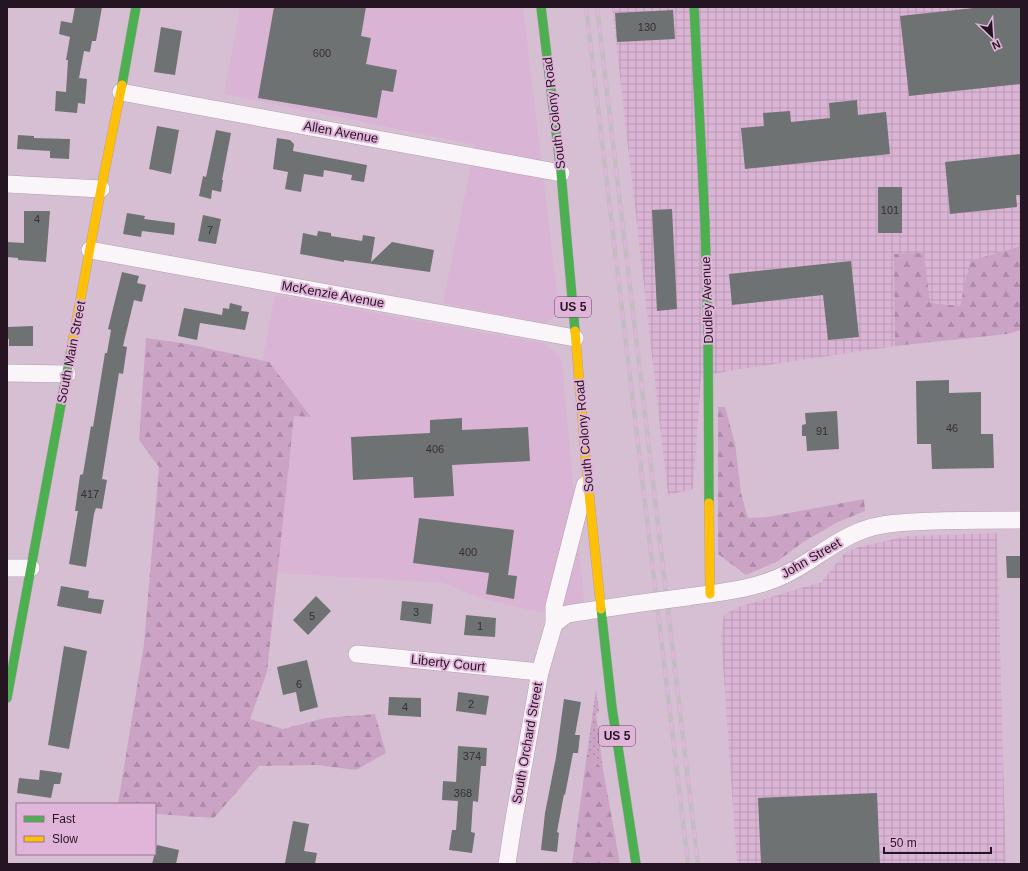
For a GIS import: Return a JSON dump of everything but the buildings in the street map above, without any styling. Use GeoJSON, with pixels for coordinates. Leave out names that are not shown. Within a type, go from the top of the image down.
{"type":"FeatureCollection","features":[{"type":"Feature","properties":{"kind":"street","name":"South Main Street"},"geometry":{"type":"LineString","coordinates":[[7,698],[100,189],[121,92],[136,7]]}},
{"type":"Feature","properties":{"kind":"street","name":"South Colony Road"},"geometry":{"type":"LineString","coordinates":[[541,7],[561,173],[587,474],[612,708],[636,864]]}},
{"type":"Feature","properties":{"kind":"street","name":"Dudley Avenue"},"geometry":{"type":"LineString","coordinates":[[694,7],[708,332],[710,594]]}},
{"type":"Feature","properties":{"kind":"street","name":"Allen Avenue"},"geometry":{"type":"LineString","coordinates":[[121,92],[561,173]]}},
{"type":"Feature","properties":{"kind":"street"},"geometry":{"type":"LineString","coordinates":[[7,184],[100,189]]}},
{"type":"Feature","properties":{"kind":"street","name":"McKenzie Avenue"},"geometry":{"type":"LineString","coordinates":[[90,250],[576,338]]}},
{"type":"Feature","properties":{"kind":"street"},"geometry":{"type":"LineString","coordinates":[[7,373],[67,374]]}},
{"type":"Feature","properties":{"kind":"street","name":"South Orchard Street"},"geometry":{"type":"LineString","coordinates":[[507,864],[540,672],[554,624],[554,606],[587,474]]}},
{"type":"Feature","properties":{"kind":"street","name":"John Street"},"geometry":{"type":"LineString","coordinates":[[601,608],[710,594],[745,588],[770,581],[790,572],[858,531],[882,525],[904,522],[1021,520]]}},
{"type":"Feature","properties":{"kind":"street"},"geometry":{"type":"LineString","coordinates":[[7,568],[31,568]]}},
{"type":"Feature","properties":{"kind":"street"},"geometry":{"type":"LineString","coordinates":[[554,624],[567,614],[601,608]]}},
{"type":"Feature","properties":{"kind":"street","name":"Liberty Court"},"geometry":{"type":"LineString","coordinates":[[357,654],[540,672]]}},
{"type":"Feature","properties":{"kind":"shaded area"},"geometry":{"type":"Polygon","coordinates":[[[240,7],[523,7],[559,308],[555,317],[544,323],[443,303],[475,145],[224,94],[240,7]]]}},
{"type":"Feature","properties":{"kind":"shaded area"},"geometry":{"type":"Polygon","coordinates":[[[612,7],[1021,7],[1021,246],[971,261],[960,306],[930,303],[894,254],[895,346],[728,371],[701,377],[693,489],[668,495],[612,7]]]}},
{"type":"Feature","properties":{"kind":"shaded area"},"geometry":{"type":"Polygon","coordinates":[[[275,295],[542,343],[559,355],[562,362],[584,602],[542,613],[484,599],[443,583],[277,573],[294,416],[310,416],[262,361],[275,295]]]}},
{"type":"Feature","properties":{"kind":"shaded area"},"geometry":{"type":"Polygon","coordinates":[[[997,533],[1006,864],[737,864],[721,636],[724,615],[738,607],[821,582],[845,553],[859,547],[907,536],[997,533]]]}},
{"type":"Feature","properties":{"kind":"green space"},"geometry":{"type":"Polygon","coordinates":[[[1021,246],[1021,330],[1007,334],[895,346],[894,254],[924,253],[930,303],[960,306],[970,261],[1021,246]]]}},
{"type":"Feature","properties":{"kind":"green space"},"geometry":{"type":"Polygon","coordinates":[[[146,338],[188,344],[269,362],[311,417],[294,416],[267,672],[250,719],[283,729],[325,718],[375,714],[386,753],[356,770],[316,765],[259,766],[214,818],[156,814],[156,803],[118,803],[144,644],[159,467],[139,440],[146,338]]]}},
{"type":"Feature","properties":{"kind":"green space"},"geometry":{"type":"Polygon","coordinates":[[[718,407],[725,407],[735,443],[741,493],[748,518],[768,517],[864,499],[865,511],[838,522],[803,542],[778,561],[746,575],[718,554],[718,407]]]}},
{"type":"Feature","properties":{"kind":"green space"},"geometry":{"type":"Polygon","coordinates":[[[596,689],[599,711],[596,714],[603,769],[587,754],[596,689]]]}},
{"type":"Feature","properties":{"kind":"green space"},"geometry":{"type":"Polygon","coordinates":[[[587,754],[603,769],[620,864],[572,864],[587,754]]]}},
{"type":"Feature","properties":{"kind":"railway"},"geometry":{"type":"LineString","coordinates":[[586,7],[688,864]]}},
{"type":"Feature","properties":{"kind":"railway"},"geometry":{"type":"LineString","coordinates":[[597,7],[698,864]]}},
{"type":"Feature","properties":{"kind":"traffic: fast"},"geometry":{"type":"LineString","coordinates":[[122,85],[136,7]]}},
{"type":"Feature","properties":{"kind":"traffic: fast"},"geometry":{"type":"LineString","coordinates":[[541,7],[561,173],[575,331]]}},
{"type":"Feature","properties":{"kind":"traffic: fast"},"geometry":{"type":"LineString","coordinates":[[694,7],[705,224],[708,332],[709,503]]}},
{"type":"Feature","properties":{"kind":"traffic: fast"},"geometry":{"type":"LineString","coordinates":[[7,698],[71,350]]}},
{"type":"Feature","properties":{"kind":"traffic: fast"},"geometry":{"type":"LineString","coordinates":[[601,609],[612,708],[636,864]]}},
{"type":"Feature","properties":{"kind":"traffic: slow"},"geometry":{"type":"LineString","coordinates":[[71,350],[122,85]]}},
{"type":"Feature","properties":{"kind":"traffic: slow"},"geometry":{"type":"LineString","coordinates":[[575,331],[587,474],[601,609]]}},
{"type":"Feature","properties":{"kind":"traffic: slow"},"geometry":{"type":"LineString","coordinates":[[709,503],[710,594]]}}]}
